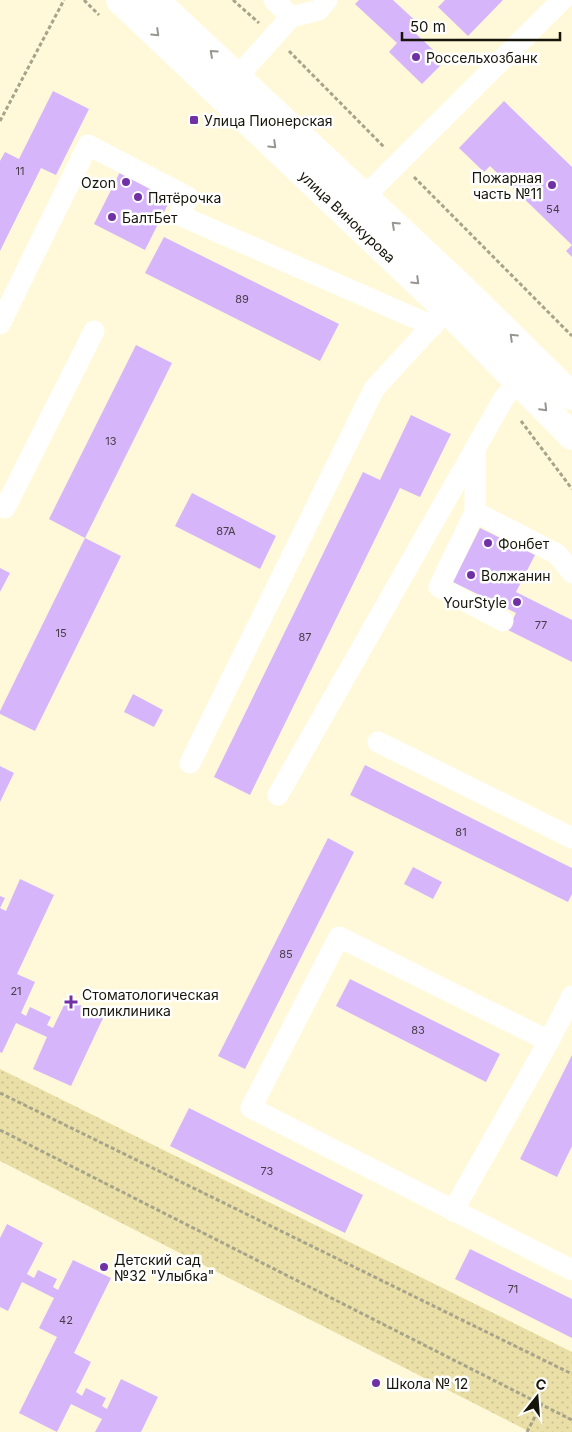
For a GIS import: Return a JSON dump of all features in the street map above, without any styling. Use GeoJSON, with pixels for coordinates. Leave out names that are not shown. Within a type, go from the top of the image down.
{"type":"FeatureCollection","features":[{"type":"Feature","properties":{"kind":"main road","name":"улица Винокурова"},"geometry":{"type":"LineString","coordinates":[[120,0],[440,318],[519,382],[572,436]]}},
{"type":"Feature","properties":{"kind":"main road","name":"улица Винокурова"},"geometry":{"type":"LineString","coordinates":[[155,0],[464,290],[572,396]]}},
{"type":"Feature","properties":{"kind":"lane"},"geometry":{"type":"LineString","coordinates":[[274,0],[291,17]]}},
{"type":"Feature","properties":{"kind":"lane"},"geometry":{"type":"LineString","coordinates":[[238,76],[291,17],[319,10],[327,0]]}},
{"type":"Feature","properties":{"kind":"lane"},"geometry":{"type":"LineString","coordinates":[[365,196],[562,0]]}},
{"type":"Feature","properties":{"kind":"lane"},"geometry":{"type":"LineString","coordinates":[[0,324],[88,145],[188,196],[179,215],[440,318]]}},
{"type":"Feature","properties":{"kind":"lane"},"geometry":{"type":"LineString","coordinates":[[190,763],[374,389],[464,290]]}},
{"type":"Feature","properties":{"kind":"lane"},"geometry":{"type":"LineString","coordinates":[[0,505],[5,508],[94,331]]}},
{"type":"Feature","properties":{"kind":"lane"},"geometry":{"type":"LineString","coordinates":[[278,795],[504,398],[538,362]]}},
{"type":"Feature","properties":{"kind":"lane"},"geometry":{"type":"LineString","coordinates":[[474,452],[475,512],[439,587],[503,621]]}},
{"type":"Feature","properties":{"kind":"lane"},"geometry":{"type":"LineString","coordinates":[[475,512],[557,554],[572,573]]}},
{"type":"Feature","properties":{"kind":"lane"},"geometry":{"type":"LineString","coordinates":[[378,742],[572,838]]}},
{"type":"Feature","properties":{"kind":"lane"},"geometry":{"type":"LineString","coordinates":[[549,1041],[339,937],[251,1108],[572,1270]]}},
{"type":"Feature","properties":{"kind":"lane"},"geometry":{"type":"LineString","coordinates":[[453,1211],[549,1041],[572,996]]}},
{"type":"Feature","properties":{"kind":"path"},"geometry":{"type":"LineString","coordinates":[[0,121],[64,0]]}},
{"type":"Feature","properties":{"kind":"path"},"geometry":{"type":"LineString","coordinates":[[0,1093],[572,1374]]}},
{"type":"Feature","properties":{"kind":"path"},"geometry":{"type":"LineString","coordinates":[[0,1130],[572,1420]]}},
{"type":"Feature","properties":{"kind":"path"},"geometry":{"type":"LineString","coordinates":[[526,1432],[540,1404]]}},
{"type":"Feature","properties":{"kind":"shaded area"},"geometry":{"type":"Polygon","coordinates":[[[0,1069],[572,1352],[572,1432],[530,1432],[0,1161],[0,1069]]]}},
{"type":"Feature","properties":{"kind":"building"},"geometry":{"type":"Polygon","coordinates":[[[359,0],[393,0],[421,26],[415,33],[445,61],[422,84],[389,52],[397,43],[355,4],[359,0]]]}},
{"type":"Feature","properties":{"kind":"building"},"geometry":{"type":"Polygon","coordinates":[[[445,0],[503,0],[468,36],[438,7],[445,0]]]}},
{"type":"Feature","properties":{"kind":"building"},"geometry":{"type":"Polygon","coordinates":[[[53,91],[89,109],[56,175],[41,168],[0,251],[0,161],[5,152],[19,159],[53,91]]]}},
{"type":"Feature","properties":{"kind":"building"},"geometry":{"type":"Polygon","coordinates":[[[504,101],[572,167],[572,245],[490,166],[484,172],[459,148],[504,101]]]}},
{"type":"Feature","properties":{"kind":"building"},"geometry":{"type":"Polygon","coordinates":[[[120,172],[171,198],[145,250],[94,224],[120,172]]]}},
{"type":"Feature","properties":{"kind":"building"},"geometry":{"type":"Polygon","coordinates":[[[164,237],[339,324],[320,361],[145,273],[164,237]]]}},
{"type":"Feature","properties":{"kind":"building"},"geometry":{"type":"Polygon","coordinates":[[[572,245],[572,257],[566,251],[572,245]]]}},
{"type":"Feature","properties":{"kind":"building"},"geometry":{"type":"Polygon","coordinates":[[[136,345],[172,363],[85,538],[49,519],[136,345]]]}},
{"type":"Feature","properties":{"kind":"building"},"geometry":{"type":"Polygon","coordinates":[[[411,415],[451,434],[420,497],[400,488],[250,795],[214,777],[363,472],[380,480],[411,415]]]}},
{"type":"Feature","properties":{"kind":"building"},"geometry":{"type":"Polygon","coordinates":[[[192,493],[276,536],[260,569],[175,526],[192,493]]]}},
{"type":"Feature","properties":{"kind":"building"},"geometry":{"type":"Polygon","coordinates":[[[480,528],[535,555],[516,592],[572,620],[572,662],[508,630],[516,613],[453,582],[480,528]]]}},
{"type":"Feature","properties":{"kind":"building"},"geometry":{"type":"Polygon","coordinates":[[[85,538],[121,556],[35,731],[0,714],[0,711],[85,538]]]}},
{"type":"Feature","properties":{"kind":"building"},"geometry":{"type":"Polygon","coordinates":[[[0,568],[10,573],[0,592],[0,568]]]}},
{"type":"Feature","properties":{"kind":"building"},"geometry":{"type":"Polygon","coordinates":[[[133,694],[163,710],[154,727],[124,712],[133,694]]]}},
{"type":"Feature","properties":{"kind":"building"},"geometry":{"type":"Polygon","coordinates":[[[365,765],[572,868],[572,894],[568,902],[350,795],[365,765]]]}},
{"type":"Feature","properties":{"kind":"building"},"geometry":{"type":"Polygon","coordinates":[[[0,766],[14,773],[0,802],[0,766]]]}},
{"type":"Feature","properties":{"kind":"building"},"geometry":{"type":"Polygon","coordinates":[[[328,838],[354,852],[245,1069],[218,1056],[328,838]]]}},
{"type":"Feature","properties":{"kind":"building"},"geometry":{"type":"Polygon","coordinates":[[[413,867],[442,882],[433,899],[404,884],[413,867]]]}},
{"type":"Feature","properties":{"kind":"building"},"geometry":{"type":"Polygon","coordinates":[[[20,879],[54,895],[17,974],[35,982],[21,1013],[26,1016],[30,1007],[51,1017],[47,1025],[53,1028],[67,999],[104,1016],[71,1086],[33,1069],[47,1037],[16,1023],[2,1053],[0,1052],[0,908],[6,911],[20,879]]]}},
{"type":"Feature","properties":{"kind":"building"},"geometry":{"type":"Polygon","coordinates":[[[0,896],[5,898],[0,908],[0,896]]]}},
{"type":"Feature","properties":{"kind":"building"},"geometry":{"type":"Polygon","coordinates":[[[350,979],[500,1054],[486,1082],[336,1006],[350,979]]]}},
{"type":"Feature","properties":{"kind":"building"},"geometry":{"type":"Polygon","coordinates":[[[572,1055],[572,1146],[557,1177],[520,1159],[572,1055]]]}},
{"type":"Feature","properties":{"kind":"building"},"geometry":{"type":"Polygon","coordinates":[[[189,1108],[363,1195],[345,1233],[170,1146],[189,1108]]]}},
{"type":"Feature","properties":{"kind":"building"},"geometry":{"type":"Polygon","coordinates":[[[7,1224],[43,1243],[27,1274],[34,1278],[38,1270],[57,1279],[53,1287],[58,1290],[73,1260],[111,1278],[74,1353],[91,1362],[76,1392],[82,1396],[86,1388],[106,1398],[102,1406],[107,1409],[121,1379],[158,1397],[141,1432],[95,1432],[102,1419],[71,1404],[57,1432],[19,1413],[57,1337],[39,1328],[54,1298],[22,1282],[8,1311],[0,1307],[0,1238],[7,1224]]]}},
{"type":"Feature","properties":{"kind":"building"},"geometry":{"type":"Polygon","coordinates":[[[470,1249],[572,1299],[572,1338],[455,1279],[470,1249]]]}},
{"type":"Feature","properties":{"kind":"place","name":"Россельхозбанк"},"geometry":{"type":"Point","coordinates":[416,57]}},
{"type":"Feature","properties":{"kind":"place","name":"Улица Пионерская"},"geometry":{"type":"Point","coordinates":[194,120]}},
{"type":"Feature","properties":{"kind":"place","name":"Ozon"},"geometry":{"type":"Point","coordinates":[126,182]}},
{"type":"Feature","properties":{"kind":"place","name":"Пожарная часть №11"},"geometry":{"type":"Point","coordinates":[552,185]}},
{"type":"Feature","properties":{"kind":"place","name":"Пятёрочка"},"geometry":{"type":"Point","coordinates":[138,197]}},
{"type":"Feature","properties":{"kind":"place","name":"БалтБет"},"geometry":{"type":"Point","coordinates":[112,217]}},
{"type":"Feature","properties":{"kind":"place","name":"Фонбет"},"geometry":{"type":"Point","coordinates":[488,543]}},
{"type":"Feature","properties":{"kind":"place","name":"Волжанин"},"geometry":{"type":"Point","coordinates":[471,575]}},
{"type":"Feature","properties":{"kind":"place","name":"YourStyle"},"geometry":{"type":"Point","coordinates":[517,602]}},
{"type":"Feature","properties":{"kind":"place","name":"Cтоматологическая поликлиника"},"geometry":{"type":"Point","coordinates":[71,1002]}},
{"type":"Feature","properties":{"kind":"place","name":"Детский сад №32 \"Улыбка\""},"geometry":{"type":"Point","coordinates":[104,1267]}},
{"type":"Feature","properties":{"kind":"place","name":"Школа № 12"},"geometry":{"type":"Point","coordinates":[376,1383]}}]}
